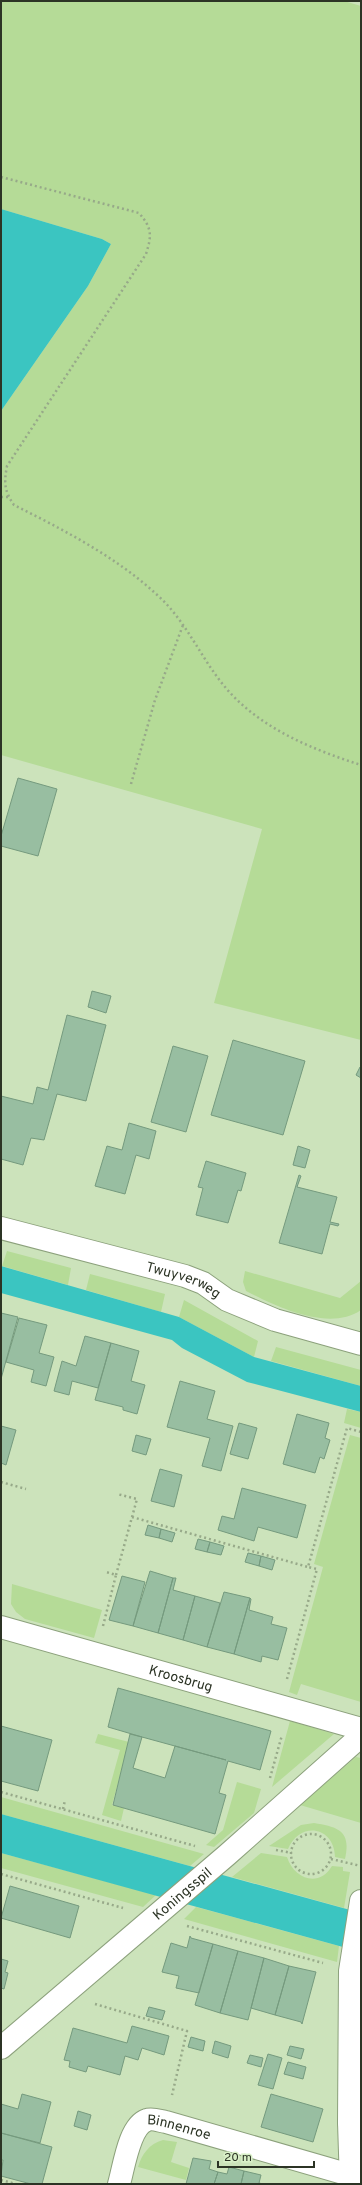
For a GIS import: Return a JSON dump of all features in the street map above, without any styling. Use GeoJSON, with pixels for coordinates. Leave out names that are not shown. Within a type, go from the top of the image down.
{"type":"FeatureCollection","features":[{"type":"Feature","properties":{"kind":"street","name":"Twuyverweg"},"geometry":{"type":"LineString","coordinates":[[1,1228],[185,1276],[203,1283],[227,1300],[275,1320],[361,1344]]}},
{"type":"Feature","properties":{"kind":"street","name":"Kroosbrug"},"geometry":{"type":"LineString","coordinates":[[1,1626],[361,1729]]}},
{"type":"Feature","properties":{"kind":"street","name":"Koningsspil"},"geometry":{"type":"LineString","coordinates":[[1,2047],[224,1857],[361,1736]]}},
{"type":"Feature","properties":{"kind":"street"},"geometry":{"type":"LineString","coordinates":[[350,2180],[355,2124],[351,1965],[361,1901]]}},
{"type":"Feature","properties":{"kind":"street","name":"Binnenroe"},"geometry":{"type":"LineString","coordinates":[[119,2184],[136,2128],[148,2119],[166,2122],[350,2180]]}},
{"type":"Feature","properties":{"kind":"path"},"geometry":{"type":"LineString","coordinates":[[1,177],[139,213],[147,223],[151,238],[146,254],[8,466],[4,484],[8,496],[14,504],[121,565],[156,593],[184,625],[218,678],[254,716],[303,744],[361,765]]}},
{"type":"Feature","properties":{"kind":"path"},"geometry":{"type":"LineString","coordinates":[[1,496],[8,496]]}},
{"type":"Feature","properties":{"kind":"path"},"geometry":{"type":"LineString","coordinates":[[131,784],[155,700],[184,625]]}},
{"type":"Feature","properties":{"kind":"path"},"geometry":{"type":"LineString","coordinates":[[308,1567],[347,1428],[361,1432]]}},
{"type":"Feature","properties":{"kind":"path"},"geometry":{"type":"LineString","coordinates":[[1,1482],[26,1489]]}},
{"type":"Feature","properties":{"kind":"path"},"geometry":{"type":"LineString","coordinates":[[95,1654],[137,1499],[117,1494]]}},
{"type":"Feature","properties":{"kind":"path"},"geometry":{"type":"LineString","coordinates":[[132,1517],[317,1569],[279,1705]]}},
{"type":"Feature","properties":{"kind":"path"},"geometry":{"type":"LineString","coordinates":[[106,1572],[116,1575]]}},
{"type":"Feature","properties":{"kind":"path"},"geometry":{"type":"LineString","coordinates":[[1,1792],[224,1857]]}},
{"type":"Feature","properties":{"kind":"path"},"geometry":{"type":"LineString","coordinates":[[63,1809],[65,1800]]}},
{"type":"Feature","properties":{"kind":"path"},"geometry":{"type":"LineString","coordinates":[[314,1834],[326,1840],[330,1846],[331,1859],[324,1870],[312,1874],[305,1873],[295,1866],[292,1860],[293,1847],[302,1837],[314,1834]]}},
{"type":"Feature","properties":{"kind":"path"},"geometry":{"type":"LineString","coordinates":[[331,1859],[361,1866]]}},
{"type":"Feature","properties":{"kind":"path"},"geometry":{"type":"LineString","coordinates":[[62,1994],[187,2031],[166,2122]]}},
{"type":"Feature","properties":{"kind":"path"},"geometry":{"type":"LineString","coordinates":[[1,2180],[16,2184]]}},
{"type":"Feature","properties":{"kind":"green space"},"geometry":{"type":"Polygon","coordinates":[[[1,1],[344,1],[361,6],[361,1040],[214,1003],[262,829],[1,755],[1,411],[88,286],[111,244],[102,239],[1,209],[1,1]]]}},
{"type":"Feature","properties":{"kind":"green space"},"geometry":{"type":"Polygon","coordinates":[[[7,1251],[71,1268],[68,1285],[2,1266],[7,1251]]]}},
{"type":"Feature","properties":{"kind":"green space"},"geometry":{"type":"Polygon","coordinates":[[[245,1271],[340,1298],[361,1281],[361,1310],[348,1316],[334,1319],[303,1315],[288,1310],[246,1291],[243,1282],[245,1271]]]}},
{"type":"Feature","properties":{"kind":"green space"},"geometry":{"type":"Polygon","coordinates":[[[90,1274],[165,1294],[161,1312],[86,1290],[90,1274]]]}},
{"type":"Feature","properties":{"kind":"green space"},"geometry":{"type":"Polygon","coordinates":[[[184,1300],[258,1341],[254,1357],[179,1317],[184,1300]]]}},
{"type":"Feature","properties":{"kind":"green space"},"geometry":{"type":"Polygon","coordinates":[[[276,1347],[361,1370],[361,1386],[271,1361],[276,1347]]]}},
{"type":"Feature","properties":{"kind":"green space"},"geometry":{"type":"Polygon","coordinates":[[[347,1409],[361,1412],[361,1428],[344,1423],[347,1409]]]}},
{"type":"Feature","properties":{"kind":"green space"},"geometry":{"type":"Polygon","coordinates":[[[350,1435],[361,1438],[361,1702],[301,1684],[297,1695],[289,1692],[323,1567],[314,1564],[350,1435]]]}},
{"type":"Feature","properties":{"kind":"green space"},"geometry":{"type":"Polygon","coordinates":[[[12,1584],[102,1610],[94,1638],[25,1619],[16,1612],[11,1604],[12,1584]]]}},
{"type":"Feature","properties":{"kind":"green space"},"geometry":{"type":"Polygon","coordinates":[[[290,1721],[334,1734],[272,1787],[290,1721]]]}},
{"type":"Feature","properties":{"kind":"green space"},"geometry":{"type":"Polygon","coordinates":[[[98,1734],[129,1742],[112,1805],[124,1808],[121,1821],[102,1815],[120,1750],[95,1743],[98,1734]]]}},
{"type":"Feature","properties":{"kind":"green space"},"geometry":{"type":"Polygon","coordinates":[[[356,1757],[361,1758],[361,1823],[300,1805],[356,1757]]]}},
{"type":"Feature","properties":{"kind":"green space"},"geometry":{"type":"Polygon","coordinates":[[[237,1782],[261,1789],[254,1813],[214,1847],[206,1845],[223,1830],[237,1782]]]}},
{"type":"Feature","properties":{"kind":"green space"},"geometry":{"type":"Polygon","coordinates":[[[1,1797],[204,1854],[190,1866],[1,1814],[1,1797]]]}},
{"type":"Feature","properties":{"kind":"green space"},"geometry":{"type":"Polygon","coordinates":[[[314,1823],[331,1827],[342,1832],[346,1843],[345,1859],[335,1857],[333,1847],[329,1839],[323,1833],[316,1831],[308,1831],[300,1834],[293,1840],[288,1849],[269,1846],[301,1825],[314,1823]]]}},
{"type":"Feature","properties":{"kind":"green space"},"geometry":{"type":"Polygon","coordinates":[[[1,1853],[156,1895],[143,1907],[1,1868],[1,1853]]]}},
{"type":"Feature","properties":{"kind":"green space"},"geometry":{"type":"Polygon","coordinates":[[[261,1853],[287,1857],[290,1865],[295,1871],[307,1878],[314,1879],[320,1877],[327,1873],[332,1866],[343,1867],[343,1871],[350,1872],[344,1908],[232,1877],[261,1853]]]}},
{"type":"Feature","properties":{"kind":"green space"},"geometry":{"type":"Polygon","coordinates":[[[196,1907],[339,1946],[337,1962],[184,1919],[196,1907]]]}},
{"type":"Feature","properties":{"kind":"green space"},"geometry":{"type":"Polygon","coordinates":[[[163,2140],[177,2142],[171,2162],[189,2168],[186,2180],[138,2167],[147,2150],[154,2144],[163,2140]]]}},
{"type":"Feature","properties":{"kind":"water"},"geometry":{"type":"Polygon","coordinates":[[[1,209],[102,239],[111,244],[88,286],[1,411],[1,209]]]}},
{"type":"Feature","properties":{"kind":"water"},"geometry":{"type":"Polygon","coordinates":[[[1,1266],[179,1317],[254,1357],[361,1386],[361,1412],[247,1382],[182,1348],[172,1340],[1,1293],[1,1266]]]}},
{"type":"Feature","properties":{"kind":"water"},"geometry":{"type":"Polygon","coordinates":[[[1,1814],[361,1913],[361,1952],[1,1853],[1,1814]]]}},
{"type":"Feature","properties":{"kind":"building"},"geometry":{"type":"Polygon","coordinates":[[[18,778],[57,789],[38,856],[1,846],[1,836],[18,778]]]}},
{"type":"Feature","properties":{"kind":"building"},"geometry":{"type":"Polygon","coordinates":[[[92,991],[111,996],[106,1013],[88,1007],[92,991]]]}},
{"type":"Feature","properties":{"kind":"building"},"geometry":{"type":"Polygon","coordinates":[[[67,1015],[106,1025],[86,1101],[57,1094],[44,1140],[31,1138],[23,1165],[1,1159],[1,1096],[33,1104],[37,1087],[48,1090],[67,1015]]]}},
{"type":"Feature","properties":{"kind":"building"},"geometry":{"type":"Polygon","coordinates":[[[233,1040],[305,1061],[283,1135],[211,1115],[233,1040]]]}},
{"type":"Feature","properties":{"kind":"building"},"geometry":{"type":"Polygon","coordinates":[[[173,1046],[208,1056],[186,1132],[151,1122],[173,1046]]]}},
{"type":"Feature","properties":{"kind":"building"},"geometry":{"type":"Polygon","coordinates":[[[361,1067],[361,1078],[356,1075],[361,1067]]]}},
{"type":"Feature","properties":{"kind":"building"},"geometry":{"type":"Polygon","coordinates":[[[129,1123],[156,1131],[149,1159],[136,1155],[125,1194],[95,1186],[107,1146],[122,1150],[129,1123]]]}},
{"type":"Feature","properties":{"kind":"building"},"geometry":{"type":"Polygon","coordinates":[[[298,1146],[310,1150],[305,1168],[293,1165],[298,1146]]]}},
{"type":"Feature","properties":{"kind":"building"},"geometry":{"type":"Polygon","coordinates":[[[206,1161],[246,1173],[241,1191],[238,1190],[228,1223],[196,1215],[203,1188],[198,1187],[206,1161]]]}},
{"type":"Feature","properties":{"kind":"building"},"geometry":{"type":"Polygon","coordinates":[[[299,1175],[301,1176],[297,1187],[337,1197],[330,1222],[339,1224],[338,1226],[330,1224],[322,1254],[279,1243],[299,1175]]]}},
{"type":"Feature","properties":{"kind":"building"},"geometry":{"type":"Polygon","coordinates":[[[1,1313],[18,1317],[1,1379],[1,1313]]]}},
{"type":"Feature","properties":{"kind":"building"},"geometry":{"type":"Polygon","coordinates":[[[19,1318],[47,1325],[39,1353],[54,1357],[46,1386],[31,1382],[34,1370],[6,1362],[19,1318]]]}},
{"type":"Feature","properties":{"kind":"building"},"geometry":{"type":"Polygon","coordinates":[[[85,1336],[111,1343],[98,1388],[72,1381],[69,1395],[54,1391],[62,1361],[76,1366],[85,1336]]]}},
{"type":"Feature","properties":{"kind":"building"},"geometry":{"type":"Polygon","coordinates":[[[111,1343],[139,1351],[131,1381],[145,1385],[137,1414],[123,1410],[123,1407],[95,1400],[111,1343]]]}},
{"type":"Feature","properties":{"kind":"building"},"geometry":{"type":"Polygon","coordinates":[[[180,1381],[215,1391],[207,1419],[233,1426],[221,1471],[202,1466],[210,1438],[167,1427],[180,1381]]]}},
{"type":"Feature","properties":{"kind":"building"},"geometry":{"type":"Polygon","coordinates":[[[297,1414],[329,1423],[325,1438],[330,1440],[324,1459],[320,1457],[315,1473],[283,1464],[297,1414]]]}},
{"type":"Feature","properties":{"kind":"building"},"geometry":{"type":"Polygon","coordinates":[[[239,1423],[257,1428],[248,1459],[230,1454],[239,1423]]]}},
{"type":"Feature","properties":{"kind":"building"},"geometry":{"type":"Polygon","coordinates":[[[1,1426],[16,1430],[6,1465],[1,1463],[1,1426]]]}},
{"type":"Feature","properties":{"kind":"building"},"geometry":{"type":"Polygon","coordinates":[[[136,1435],[151,1439],[146,1455],[132,1451],[136,1435]]]}},
{"type":"Feature","properties":{"kind":"building"},"geometry":{"type":"Polygon","coordinates":[[[160,1469],[182,1475],[174,1507],[151,1501],[160,1469]]]}},
{"type":"Feature","properties":{"kind":"building"},"geometry":{"type":"Polygon","coordinates":[[[242,1488],[306,1505],[297,1538],[258,1527],[254,1541],[218,1530],[222,1516],[234,1519],[242,1488]]]}},
{"type":"Feature","properties":{"kind":"building"},"geometry":{"type":"Polygon","coordinates":[[[148,1525],[161,1529],[159,1538],[145,1535],[148,1525]]]}},
{"type":"Feature","properties":{"kind":"building"},"geometry":{"type":"Polygon","coordinates":[[[161,1529],[175,1533],[172,1542],[159,1538],[161,1529]]]}},
{"type":"Feature","properties":{"kind":"building"},"geometry":{"type":"Polygon","coordinates":[[[198,1539],[210,1542],[207,1552],[195,1549],[198,1539]]]}},
{"type":"Feature","properties":{"kind":"building"},"geometry":{"type":"Polygon","coordinates":[[[210,1542],[224,1546],[221,1555],[207,1552],[210,1542]]]}},
{"type":"Feature","properties":{"kind":"building"},"geometry":{"type":"Polygon","coordinates":[[[248,1553],[261,1556],[259,1566],[245,1562],[248,1553]]]}},
{"type":"Feature","properties":{"kind":"building"},"geometry":{"type":"Polygon","coordinates":[[[261,1556],[275,1560],[272,1570],[259,1566],[261,1556]]]}},
{"type":"Feature","properties":{"kind":"building"},"geometry":{"type":"Polygon","coordinates":[[[150,1571],[173,1578],[158,1633],[133,1626],[150,1571]]]}},
{"type":"Feature","properties":{"kind":"building"},"geometry":{"type":"Polygon","coordinates":[[[122,1576],[145,1582],[133,1626],[109,1620],[122,1576]]]}},
{"type":"Feature","properties":{"kind":"building"},"geometry":{"type":"Polygon","coordinates":[[[173,1578],[176,1578],[173,1590],[195,1596],[183,1640],[158,1633],[173,1578]]]}},
{"type":"Feature","properties":{"kind":"building"},"geometry":{"type":"Polygon","coordinates":[[[224,1592],[250,1598],[234,1654],[207,1647],[224,1592]]]}},
{"type":"Feature","properties":{"kind":"building"},"geometry":{"type":"Polygon","coordinates":[[[195,1596],[220,1603],[207,1647],[183,1640],[195,1596]]]}},
{"type":"Feature","properties":{"kind":"building"},"geometry":{"type":"Polygon","coordinates":[[[250,1598],[249,1610],[273,1617],[271,1624],[287,1628],[278,1660],[262,1656],[261,1662],[234,1654],[250,1598]]]}},
{"type":"Feature","properties":{"kind":"building"},"geometry":{"type":"Polygon","coordinates":[[[118,1688],[271,1731],[260,1770],[228,1761],[219,1793],[226,1795],[215,1834],[113,1805],[130,1734],[142,1737],[108,1727],[118,1688]],[[142,1737],[133,1768],[165,1778],[175,1746],[142,1737]]]}},
{"type":"Feature","properties":{"kind":"building"},"geometry":{"type":"Polygon","coordinates":[[[1,1726],[52,1740],[38,1791],[1,1781],[1,1726]]]}},
{"type":"Feature","properties":{"kind":"building"},"geometry":{"type":"Polygon","coordinates":[[[10,1886],[79,1906],[70,1938],[1,1918],[10,1886]]]}},
{"type":"Feature","properties":{"kind":"building"},"geometry":{"type":"Polygon","coordinates":[[[190,1936],[191,1938],[213,1944],[199,1993],[176,1988],[179,1976],[162,1972],[171,1943],[187,1948],[190,1936]]]}},
{"type":"Feature","properties":{"kind":"building"},"geometry":{"type":"Polygon","coordinates":[[[213,1944],[238,1951],[220,2013],[195,2005],[213,1944]]]}},
{"type":"Feature","properties":{"kind":"building"},"geometry":{"type":"Polygon","coordinates":[[[238,1951],[264,1958],[248,2020],[220,2013],[238,1951]]]}},
{"type":"Feature","properties":{"kind":"building"},"geometry":{"type":"Polygon","coordinates":[[[264,1958],[289,1966],[275,2015],[251,2008],[264,1958]]]}},
{"type":"Feature","properties":{"kind":"building"},"geometry":{"type":"Polygon","coordinates":[[[1,1959],[8,1961],[5,1972],[8,1973],[4,1989],[1,1988],[1,1959]]]}},
{"type":"Feature","properties":{"kind":"building"},"geometry":{"type":"Polygon","coordinates":[[[289,1966],[316,1972],[302,2024],[301,2022],[275,2015],[289,1966]]]}},
{"type":"Feature","properties":{"kind":"building"},"geometry":{"type":"Polygon","coordinates":[[[149,2007],[165,2011],[162,2020],[146,2016],[149,2007]]]}},
{"type":"Feature","properties":{"kind":"building"},"geometry":{"type":"Polygon","coordinates":[[[132,2026],[169,2036],[164,2055],[142,2048],[138,2060],[125,2056],[120,2075],[88,2066],[86,2072],[69,2067],[70,2061],[64,2060],[73,2028],[127,2043],[132,2026]]]}},
{"type":"Feature","properties":{"kind":"building"},"geometry":{"type":"Polygon","coordinates":[[[191,2037],[205,2041],[203,2051],[188,2047],[191,2037]]]}},
{"type":"Feature","properties":{"kind":"building"},"geometry":{"type":"Polygon","coordinates":[[[215,2041],[231,2046],[228,2058],[212,2053],[215,2041]]]}},
{"type":"Feature","properties":{"kind":"building"},"geometry":{"type":"Polygon","coordinates":[[[290,2046],[304,2049],[301,2059],[287,2055],[290,2046]]]}},
{"type":"Feature","properties":{"kind":"building"},"geometry":{"type":"Polygon","coordinates":[[[268,2054],[282,2058],[273,2089],[258,2085],[268,2054]]]}},
{"type":"Feature","properties":{"kind":"building"},"geometry":{"type":"Polygon","coordinates":[[[250,2055],[263,2058],[261,2067],[247,2063],[250,2055]]]}},
{"type":"Feature","properties":{"kind":"building"},"geometry":{"type":"Polygon","coordinates":[[[288,2062],[306,2067],[303,2079],[284,2074],[288,2062]]]}},
{"type":"Feature","properties":{"kind":"building"},"geometry":{"type":"Polygon","coordinates":[[[22,2094],[51,2102],[40,2143],[1,2133],[1,2104],[18,2109],[22,2094]]]}},
{"type":"Feature","properties":{"kind":"building"},"geometry":{"type":"Polygon","coordinates":[[[271,2094],[323,2109],[313,2142],[261,2127],[271,2094]]]}},
{"type":"Feature","properties":{"kind":"building"},"geometry":{"type":"Polygon","coordinates":[[[78,2111],[91,2115],[87,2130],[74,2126],[78,2111]]]}},
{"type":"Feature","properties":{"kind":"building"},"geometry":{"type":"Polygon","coordinates":[[[1,2133],[52,2147],[42,2184],[31,2184],[1,2176],[3,2160],[1,2160],[1,2133]]]}},
{"type":"Feature","properties":{"kind":"building"},"geometry":{"type":"Polygon","coordinates":[[[193,2158],[211,2161],[209,2169],[218,2172],[214,2184],[186,2184],[193,2158]]]}},
{"type":"Feature","properties":{"kind":"building"},"geometry":{"type":"Polygon","coordinates":[[[229,2167],[244,2171],[241,2184],[214,2184],[218,2172],[227,2174],[229,2167]]]}},
{"type":"Feature","properties":{"kind":"building"},"geometry":{"type":"Polygon","coordinates":[[[244,2171],[261,2175],[259,2183],[263,2184],[241,2184],[244,2171]]]}}]}
